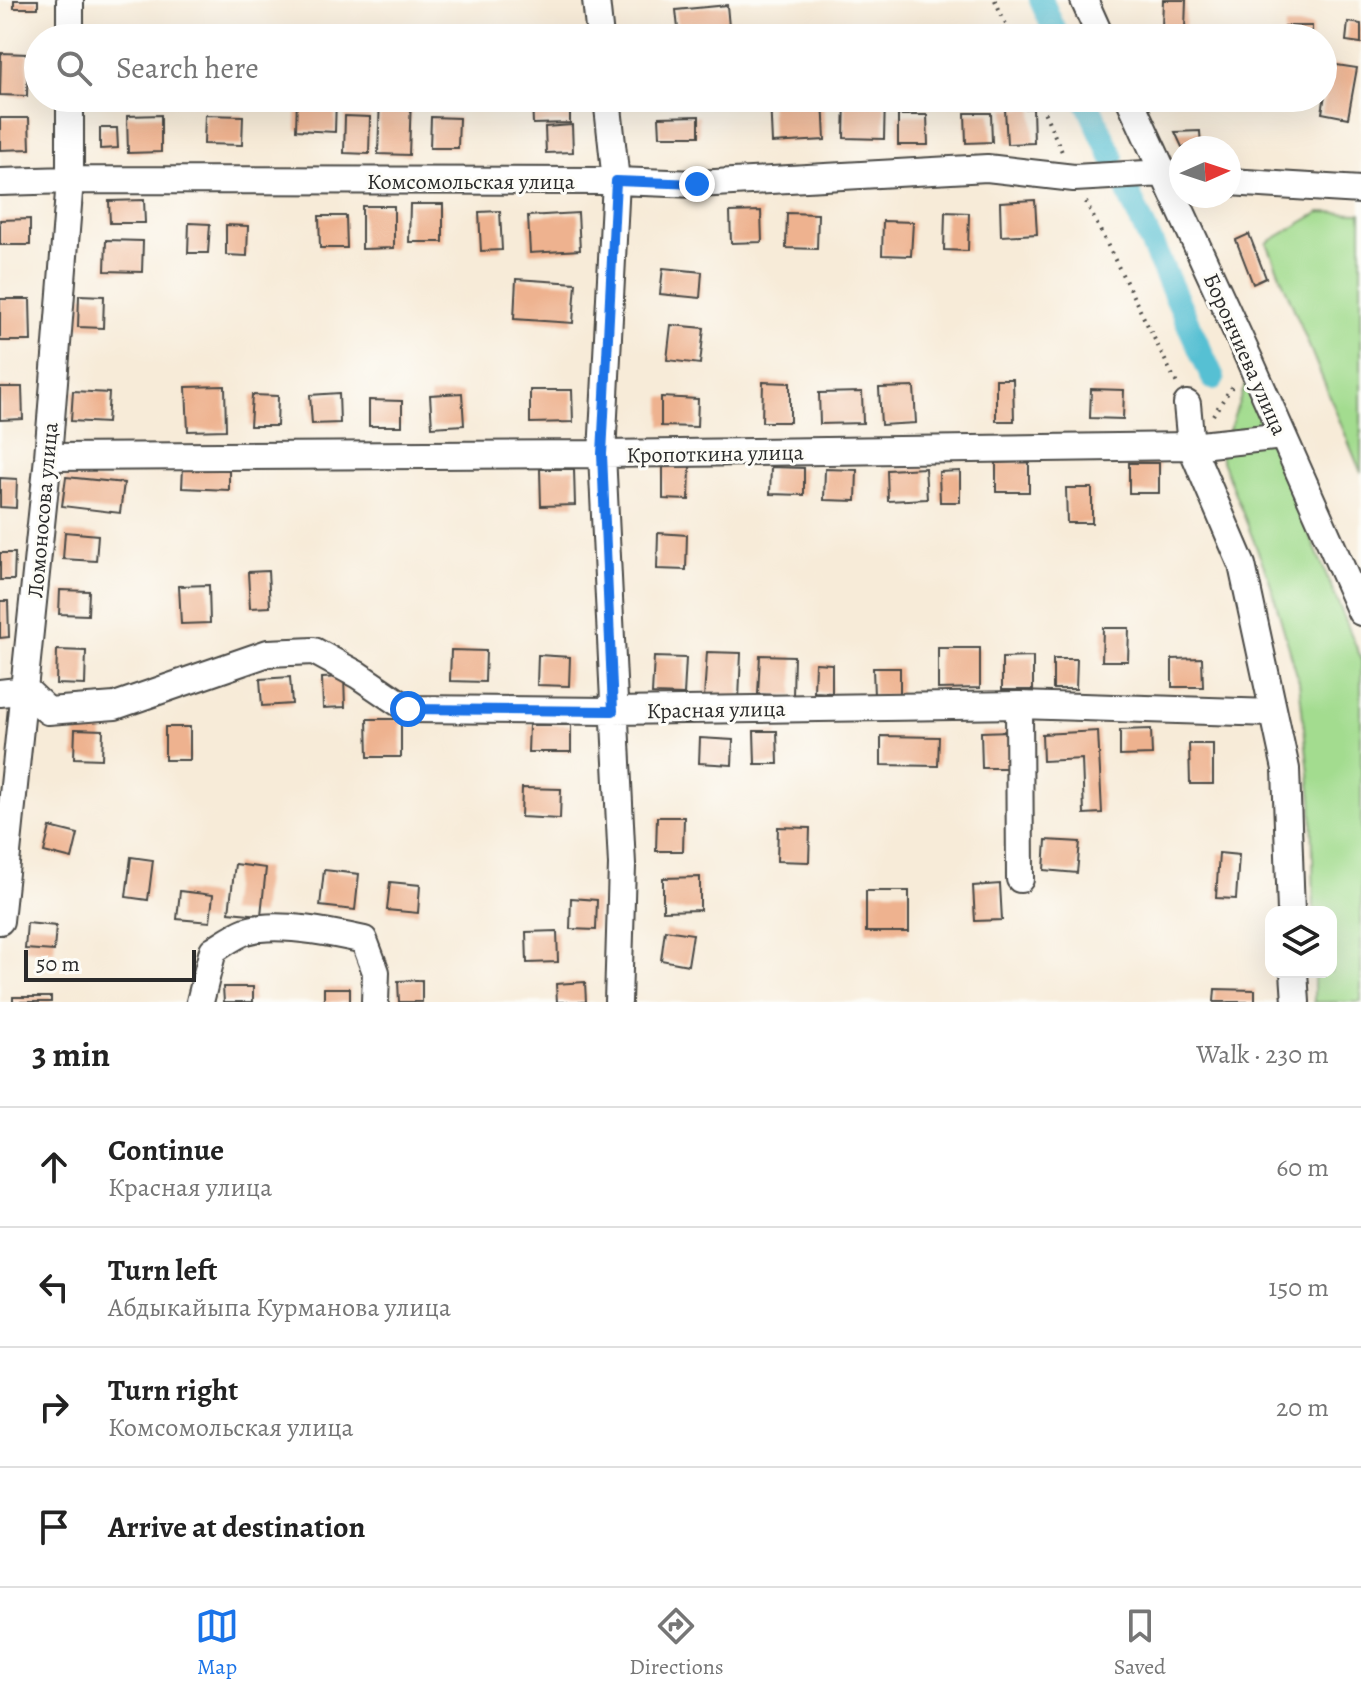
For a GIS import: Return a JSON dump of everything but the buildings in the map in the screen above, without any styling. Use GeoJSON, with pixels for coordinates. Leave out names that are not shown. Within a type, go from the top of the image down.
{"type":"FeatureCollection","features":[{"type":"Feature","properties":{"kind":"street"},"geometry":{"type":"LineString","coordinates":[[70,0],[70,24]]}},
{"type":"Feature","properties":{"kind":"street"},"geometry":{"type":"LineString","coordinates":[[596,0],[599,24]]}},
{"type":"Feature","properties":{"kind":"street"},"geometry":{"type":"LineString","coordinates":[[1084,0],[1095,24]]}},
{"type":"Feature","properties":{"kind":"street","name":"Ломоносова улица"},"geometry":{"type":"LineString","coordinates":[[0,921],[13,692],[48,457],[70,180],[70,112]]}},
{"type":"Feature","properties":{"kind":"street"},"geometry":{"type":"LineString","coordinates":[[609,112],[616,181],[602,454],[622,865],[618,1002]]}},
{"type":"Feature","properties":{"kind":"street","name":"Борончиева улица"},"geometry":{"type":"LineString","coordinates":[[1137,112],[1169,167]]}},
{"type":"Feature","properties":{"kind":"street","name":"Комсомольская улица"},"geometry":{"type":"LineString","coordinates":[[0,182],[616,181],[697,184],[987,168],[1074,178],[1169,174]]}},
{"type":"Feature","properties":{"kind":"street"},"geometry":{"type":"LineString","coordinates":[[1241,183],[1361,190]]}},
{"type":"Feature","properties":{"kind":"street","name":"Борончиева улица"},"geometry":{"type":"LineString","coordinates":[[1187,208],[1250,361],[1361,612]]}},
{"type":"Feature","properties":{"kind":"street"},"geometry":{"type":"LineString","coordinates":[[1187,404],[1191,446],[1242,565],[1286,769],[1291,906]]}},
{"type":"Feature","properties":{"kind":"street","name":"Кропоткина улица"},"geometry":{"type":"LineString","coordinates":[[48,457],[1191,446],[1283,436]]}},
{"type":"Feature","properties":{"kind":"street","name":"Красная улица"},"geometry":{"type":"LineString","coordinates":[[13,692],[48,711],[115,706],[268,653],[314,651],[358,675],[408,709],[613,711],[1019,705],[1273,713]]}},
{"type":"Feature","properties":{"kind":"street"},"geometry":{"type":"LineString","coordinates":[[1019,705],[1020,879]]}},
{"type":"Feature","properties":{"kind":"street"},"geometry":{"type":"LineString","coordinates":[[200,1002],[213,950],[246,931],[285,928],[336,933],[364,940],[376,972],[375,1002]]}},
{"type":"Feature","properties":{"kind":"street"},"geometry":{"type":"LineString","coordinates":[[1294,978],[1296,1002]]}},
{"type":"Feature","properties":{"kind":"path"},"geometry":{"type":"LineString","coordinates":[[995,0],[1006,24]]}},
{"type":"Feature","properties":{"kind":"path"},"geometry":{"type":"LineString","coordinates":[[1044,112],[1187,404]]}},
{"type":"Feature","properties":{"kind":"path"},"geometry":{"type":"LineString","coordinates":[[1191,446],[1250,361]]}},
{"type":"Feature","properties":{"kind":"green space"},"geometry":{"type":"Polygon","coordinates":[[[1320,212],[1361,213],[1361,473],[1267,243],[1320,212]]]}},
{"type":"Feature","properties":{"kind":"green space"},"geometry":{"type":"Polygon","coordinates":[[[1246,382],[1361,658],[1361,1002],[1314,1002],[1314,978],[1337,978],[1337,906],[1314,906],[1312,801],[1299,682],[1269,579],[1220,456],[1246,382]]]}},
{"type":"Feature","properties":{"kind":"waterway"},"geometry":{"type":"LineString","coordinates":[[1041,0],[1052,24]]}},
{"type":"Feature","properties":{"kind":"waterway"},"geometry":{"type":"LineString","coordinates":[[1091,112],[1112,157]]}},
{"type":"Feature","properties":{"kind":"waterway"},"geometry":{"type":"LineString","coordinates":[[1128,192],[1213,378]]}},
{"type":"Feature","properties":{"kind":"route"},"geometry":{"type":"LineString","coordinates":[[408,709],[613,711],[602,454],[616,181],[697,184]]}}]}
